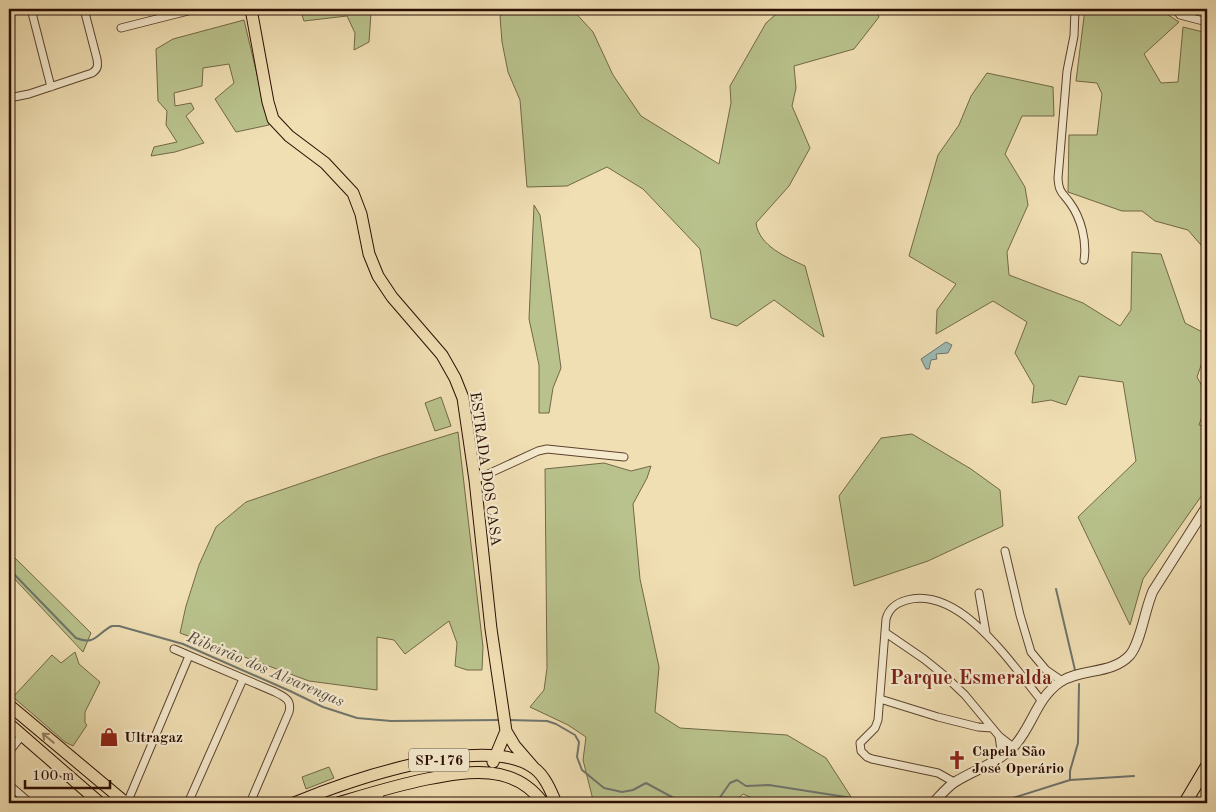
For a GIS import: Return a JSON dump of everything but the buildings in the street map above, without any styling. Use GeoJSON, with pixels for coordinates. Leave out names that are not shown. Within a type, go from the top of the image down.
{"type":"FeatureCollection","features":[{"type":"Feature","properties":{"kind":"highway"},"geometry":{"type":"LineString","coordinates":[[1185,803],[1207,766]]}},
{"type":"Feature","properties":{"kind":"main road","name":"ESTRADA DOS CASA"},"geometry":{"type":"LineString","coordinates":[[251,9],[271,114],[288,136],[325,163],[353,193],[361,214],[367,247],[378,276],[392,297],[432,341],[447,363],[463,398],[475,480],[504,733]]}},
{"type":"Feature","properties":{"kind":"main road"},"geometry":{"type":"LineString","coordinates":[[9,705],[126,803]]}},
{"type":"Feature","properties":{"kind":"main road"},"geometry":{"type":"LineString","coordinates":[[9,724],[100,803]]}},
{"type":"Feature","properties":{"kind":"main road"},"geometry":{"type":"LineString","coordinates":[[483,755],[492,750],[504,733]]}},
{"type":"Feature","properties":{"kind":"main road"},"geometry":{"type":"LineString","coordinates":[[488,773],[504,733]]}},
{"type":"Feature","properties":{"kind":"main road"},"geometry":{"type":"LineString","coordinates":[[504,733],[547,784],[556,803]]}},
{"type":"Feature","properties":{"kind":"main road","name":"SP-176"},"geometry":{"type":"LineString","coordinates":[[294,803],[335,787],[430,762],[483,755],[520,762],[534,768]]}},
{"type":"Feature","properties":{"kind":"main road","name":"SP-176"},"geometry":{"type":"LineString","coordinates":[[338,803],[381,789],[463,772],[506,776],[533,791],[543,803]]}},
{"type":"Feature","properties":{"kind":"main road"},"geometry":{"type":"LineString","coordinates":[[381,789],[384,773]]}},
{"type":"Feature","properties":{"kind":"street"},"geometry":{"type":"LineString","coordinates":[[31,9],[51,87]]}},
{"type":"Feature","properties":{"kind":"street"},"geometry":{"type":"LineString","coordinates":[[9,98],[51,87],[96,70],[98,66],[84,9]]}},
{"type":"Feature","properties":{"kind":"street"},"geometry":{"type":"LineString","coordinates":[[121,28],[196,9]]}},
{"type":"Feature","properties":{"kind":"street"},"geometry":{"type":"LineString","coordinates":[[1075,9],[1074,36],[1067,72],[1058,178],[1060,192],[1070,203],[1085,242],[1084,260]]}},
{"type":"Feature","properties":{"kind":"street"},"geometry":{"type":"LineString","coordinates":[[1176,9],[1180,15],[1207,22]]}},
{"type":"Feature","properties":{"kind":"street"},"geometry":{"type":"LineString","coordinates":[[475,480],[538,451],[547,449],[624,457]]}},
{"type":"Feature","properties":{"kind":"street"},"geometry":{"type":"LineString","coordinates":[[936,800],[954,782],[986,767],[1013,747],[1022,736],[1047,693],[1062,681],[1111,667],[1131,654],[1148,601],[1207,506]]}},
{"type":"Feature","properties":{"kind":"street"},"geometry":{"type":"LineString","coordinates":[[1005,552],[1031,652],[1046,670],[1062,681]]}},
{"type":"Feature","properties":{"kind":"street"},"geometry":{"type":"LineString","coordinates":[[979,593],[986,634]]}},
{"type":"Feature","properties":{"kind":"street"},"geometry":{"type":"LineString","coordinates":[[954,782],[938,773],[872,759],[861,751],[860,744],[877,724],[886,619],[890,610],[899,603],[920,598],[948,605],[962,613],[986,634],[1042,700]]}},
{"type":"Feature","properties":{"kind":"street"},"geometry":{"type":"LineString","coordinates":[[886,633],[945,676],[965,695],[999,736],[1013,747]]}},
{"type":"Feature","properties":{"kind":"street"},"geometry":{"type":"LineString","coordinates":[[174,649],[283,696],[291,705],[250,803]]}},
{"type":"Feature","properties":{"kind":"street"},"geometry":{"type":"LineString","coordinates":[[126,803],[189,656]]}},
{"type":"Feature","properties":{"kind":"street"},"geometry":{"type":"LineString","coordinates":[[188,803],[243,679]]}},
{"type":"Feature","properties":{"kind":"street"},"geometry":{"type":"LineString","coordinates":[[880,699],[938,717],[978,727],[992,728]]}},
{"type":"Feature","properties":{"kind":"street"},"geometry":{"type":"LineString","coordinates":[[9,752],[22,735]]}},
{"type":"Feature","properties":{"kind":"street"},"geometry":{"type":"LineString","coordinates":[[999,736],[1002,757]]}},
{"type":"Feature","properties":{"kind":"street"},"geometry":{"type":"LineString","coordinates":[[9,785],[30,803]]}},
{"type":"Feature","properties":{"kind":"street"},"geometry":{"type":"LineString","coordinates":[[378,803],[381,789]]}},
{"type":"Feature","properties":{"kind":"green space"},"geometry":{"type":"Polygon","coordinates":[[[300,9],[374,9],[371,13],[369,42],[354,50],[355,33],[347,16],[304,21],[300,9]]]}},
{"type":"Feature","properties":{"kind":"green space"},"geometry":{"type":"Polygon","coordinates":[[[511,9],[572,9],[593,32],[613,75],[641,116],[719,164],[731,103],[730,86],[766,23],[782,9],[875,9],[879,17],[854,49],[794,66],[796,88],[792,106],[810,148],[789,186],[756,223],[762,238],[774,250],[805,266],[824,337],[774,300],[737,326],[711,318],[700,249],[643,189],[607,167],[567,186],[527,187],[520,100],[508,72],[502,42],[500,16],[511,9]]]}},
{"type":"Feature","properties":{"kind":"green space"},"geometry":{"type":"Polygon","coordinates":[[[1085,9],[1159,9],[1179,22],[1144,54],[1161,83],[1178,82],[1183,27],[1207,33],[1207,252],[1188,230],[1155,221],[1142,211],[1122,211],[1068,192],[1069,135],[1097,135],[1102,94],[1097,83],[1076,81],[1085,9]]]}},
{"type":"Feature","properties":{"kind":"green space"},"geometry":{"type":"Polygon","coordinates":[[[244,20],[269,125],[236,132],[215,99],[234,83],[229,64],[203,68],[202,86],[174,93],[175,106],[191,103],[194,109],[186,116],[204,143],[175,152],[151,156],[154,147],[177,142],[166,125],[167,111],[158,101],[156,49],[173,39],[244,20]]]}},
{"type":"Feature","properties":{"kind":"green space"},"geometry":{"type":"Polygon","coordinates":[[[987,73],[1053,87],[1054,116],[1022,116],[1005,154],[1025,187],[1028,205],[1007,252],[1009,275],[1083,303],[1120,326],[1131,310],[1132,252],[1161,254],[1185,323],[1206,334],[1207,348],[1197,377],[1207,401],[1199,425],[1207,427],[1207,488],[1143,579],[1130,625],[1078,517],[1136,461],[1123,382],[1079,376],[1066,405],[1051,400],[1032,403],[1034,386],[1015,353],[1027,322],[993,301],[936,334],[937,310],[956,284],[909,256],[938,155],[959,125],[971,96],[987,73]]]}},
{"type":"Feature","properties":{"kind":"green space"},"geometry":{"type":"Polygon","coordinates":[[[534,205],[540,215],[561,368],[553,388],[549,413],[539,413],[539,365],[529,319],[534,205]]]}},
{"type":"Feature","properties":{"kind":"green space"},"geometry":{"type":"Polygon","coordinates":[[[441,397],[451,426],[435,431],[425,403],[441,397]]]}},
{"type":"Feature","properties":{"kind":"green space"},"geometry":{"type":"Polygon","coordinates":[[[458,432],[483,647],[482,670],[467,670],[455,666],[457,643],[449,621],[405,654],[394,640],[377,637],[377,690],[309,681],[180,633],[199,565],[216,527],[246,502],[458,432]]]}},
{"type":"Feature","properties":{"kind":"green space"},"geometry":{"type":"Polygon","coordinates":[[[912,434],[971,469],[1000,490],[1003,526],[928,561],[854,586],[839,496],[881,438],[912,434]]]}},
{"type":"Feature","properties":{"kind":"green space"},"geometry":{"type":"Polygon","coordinates":[[[604,463],[631,471],[651,466],[647,478],[633,504],[640,579],[659,667],[655,712],[680,728],[787,735],[826,758],[855,803],[764,803],[743,794],[733,803],[605,803],[593,800],[583,760],[586,737],[568,725],[530,707],[544,690],[547,668],[545,469],[604,463]]]}},
{"type":"Feature","properties":{"kind":"green space"},"geometry":{"type":"Polygon","coordinates":[[[9,553],[91,633],[83,652],[9,573],[9,553]]]}},
{"type":"Feature","properties":{"kind":"green space"},"geometry":{"type":"Polygon","coordinates":[[[75,652],[79,664],[100,682],[85,712],[85,723],[87,725],[73,746],[65,742],[13,697],[52,655],[61,663],[75,652]]]}},
{"type":"Feature","properties":{"kind":"green space"},"geometry":{"type":"Polygon","coordinates":[[[329,767],[334,778],[306,789],[302,777],[329,767]]]}},
{"type":"Feature","properties":{"kind":"water"},"geometry":{"type":"Polygon","coordinates":[[[946,342],[952,345],[948,353],[936,354],[937,359],[931,360],[929,369],[926,369],[921,359],[946,342]]]}},
{"type":"Feature","properties":{"kind":"waterway","name":"Ribeirão dos Alvarengas"},"geometry":{"type":"LineString","coordinates":[[9,569],[76,638],[92,640],[112,626],[119,626],[183,644],[323,707],[357,718],[391,721],[501,720]]}},
{"type":"Feature","properties":{"kind":"waterway"},"geometry":{"type":"LineString","coordinates":[[1056,589],[1075,670]]}},
{"type":"Feature","properties":{"kind":"waterway"},"geometry":{"type":"LineString","coordinates":[[1070,780],[1070,771],[1078,743],[1079,684]]}},
{"type":"Feature","properties":{"kind":"waterway","name":"Ribeirão dos Alvarengas"},"geometry":{"type":"LineString","coordinates":[[509,720],[547,721],[575,735],[579,742],[577,757],[582,770],[604,788],[622,792],[633,790],[646,783],[683,803]]}},
{"type":"Feature","properties":{"kind":"waterway","name":"Ribeirão dos Alvarengas"},"geometry":{"type":"LineString","coordinates":[[978,803],[1013,798],[1070,780],[1134,776]]}},
{"type":"Feature","properties":{"kind":"waterway","name":"Ribeirão dos Alvarengas"},"geometry":{"type":"LineString","coordinates":[[716,803],[730,783],[737,780],[746,786],[769,785],[865,800],[901,803]]}},
{"type":"Feature","properties":{"kind":"waterway","name":"Ribeirão dos Alvarengas"},"geometry":{"type":"LineString","coordinates":[[939,802],[952,803]]}},
{"type":"Feature","properties":{"kind":"place","name":"Ultragaz"},"geometry":{"type":"Point","coordinates":[109,737]}},
{"type":"Feature","properties":{"kind":"place","name":"Capela São José Operário"},"geometry":{"type":"Point","coordinates":[957,760]}},
{"type":"Feature","properties":{"kind":"district","name":"Parque Esmeralda"},"geometry":{"type":"Point","coordinates":[971,677]}}]}
